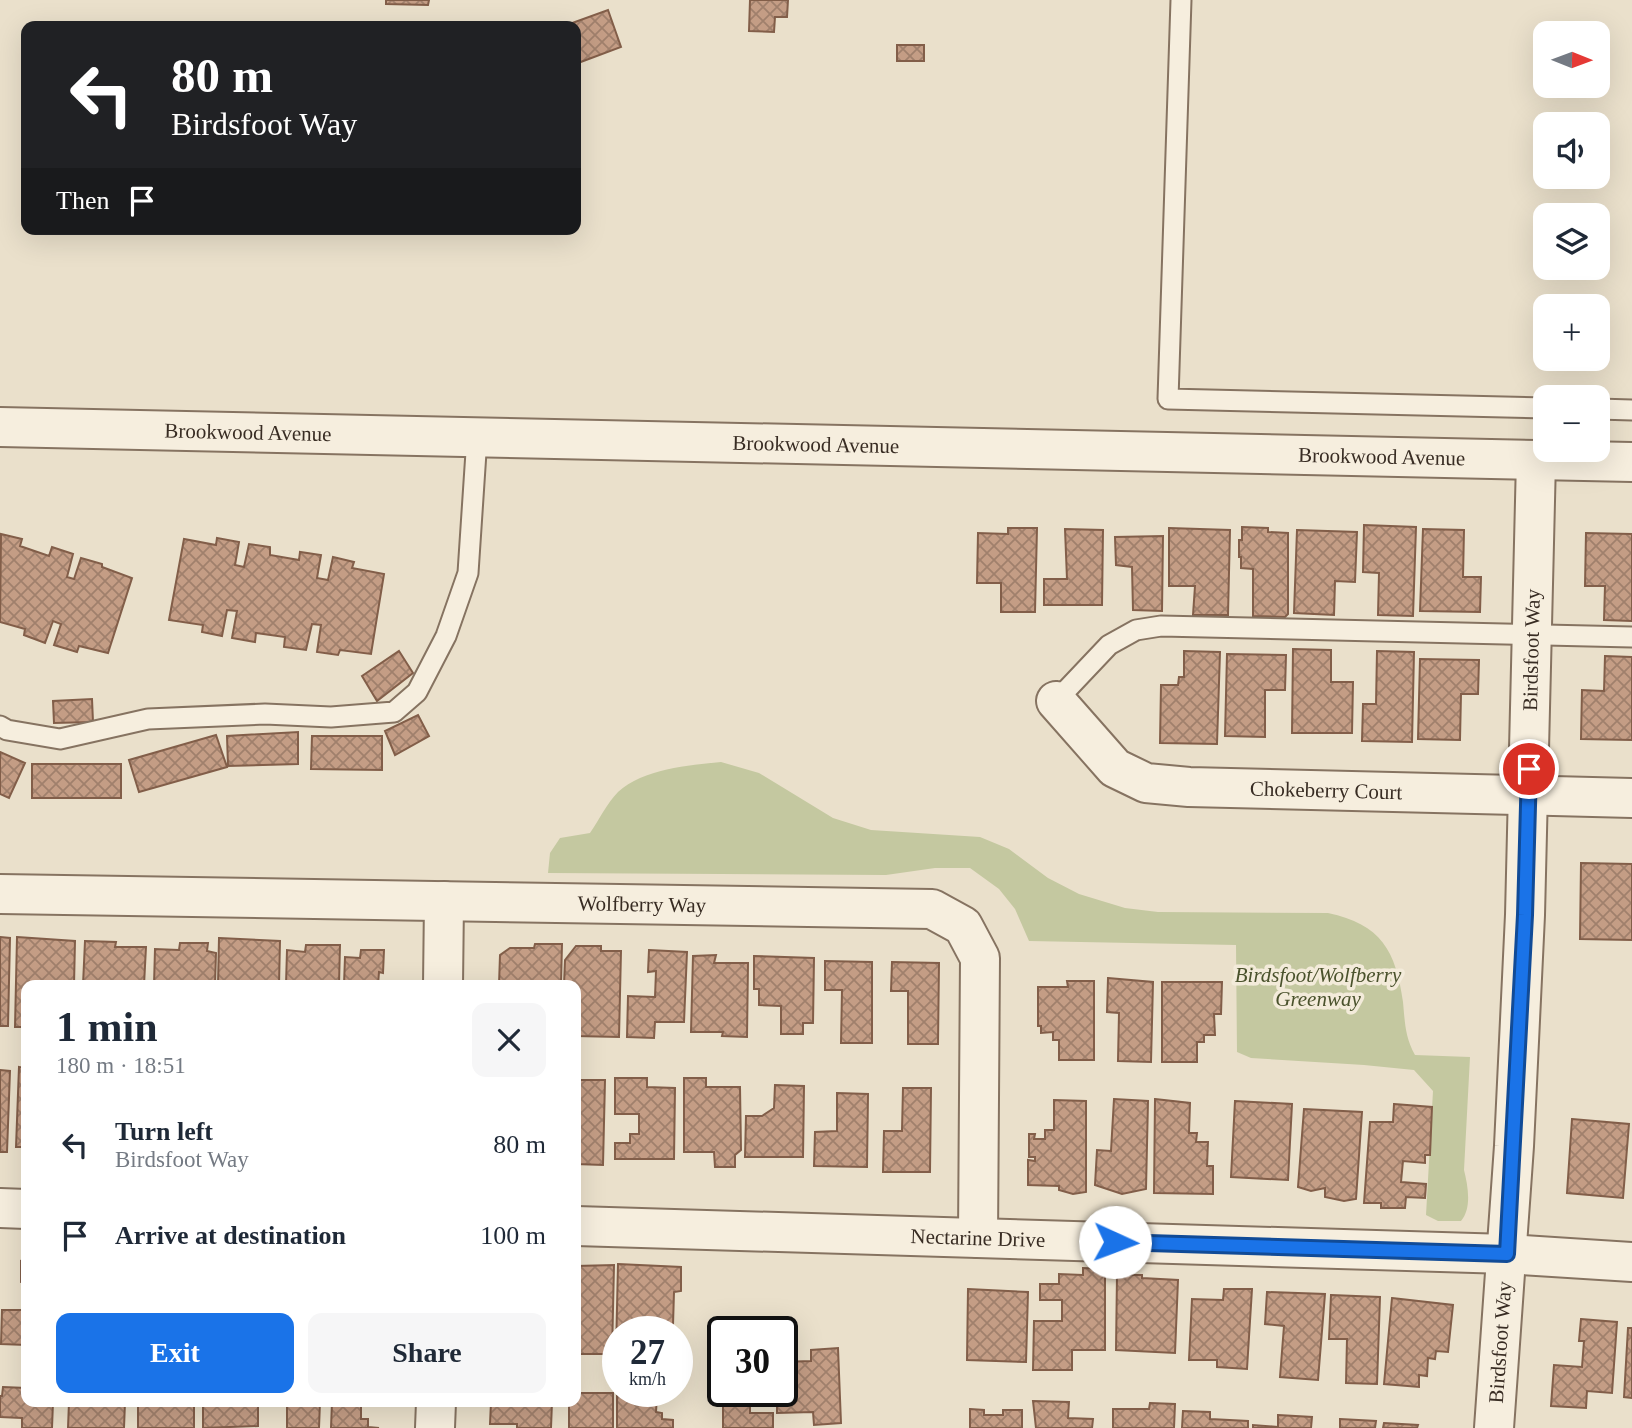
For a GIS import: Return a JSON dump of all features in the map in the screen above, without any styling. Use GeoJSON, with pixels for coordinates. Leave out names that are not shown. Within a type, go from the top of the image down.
{"type":"FeatureCollection","features":[{"type":"Feature","properties":{"kind":"street","name":"Brookwood Avenue"},"geometry":{"type":"LineString","coordinates":[[0,427],[1533,460]]}},
{"type":"Feature","properties":{"kind":"street","name":"Birdsfoot Way"},"geometry":{"type":"LineString","coordinates":[[1494,1428],[1521,1010],[1529,795],[1530,635],[1536,462]]}},
{"type":"Feature","properties":{"kind":"street","name":"Brookwood Avenue"},"geometry":{"type":"LineString","coordinates":[[1610,462],[1632,462]]}},
{"type":"Feature","properties":{"kind":"street","name":"Chokeberry Court"},"geometry":{"type":"LineString","coordinates":[[1056,701],[1115,768],[1146,783],[1189,787],[1632,798]]}},
{"type":"Feature","properties":{"kind":"street","name":"Wolfberry Way"},"geometry":{"type":"LineString","coordinates":[[0,894],[932,909],[963,926],[980,958],[978,1238]]}},
{"type":"Feature","properties":{"kind":"street"},"geometry":{"type":"LineString","coordinates":[[443,980],[444,901]]}},
{"type":"Feature","properties":{"kind":"street"},"geometry":{"type":"LineString","coordinates":[[0,1208],[21,1209]]}},
{"type":"Feature","properties":{"kind":"street","name":"Nectarine Drive"},"geometry":{"type":"LineString","coordinates":[[581,1226],[1507,1254],[1632,1262]]}},
{"type":"Feature","properties":{"kind":"street"},"geometry":{"type":"LineString","coordinates":[[436,1407],[436,1428]]}},
{"type":"Feature","properties":{"kind":"lane"},"geometry":{"type":"LineString","coordinates":[[1181,0],[1168,399],[1533,408]]}},
{"type":"Feature","properties":{"kind":"lane"},"geometry":{"type":"LineString","coordinates":[[1610,410],[1632,410]]}},
{"type":"Feature","properties":{"kind":"lane"},"geometry":{"type":"LineString","coordinates":[[0,726],[7,730],[60,739],[148,719],[265,714],[331,717],[394,712],[418,692],[446,636],[468,573],[477,437]]}},
{"type":"Feature","properties":{"kind":"lane"},"geometry":{"type":"LineString","coordinates":[[1056,701],[1109,645],[1136,630],[1161,626],[1632,637]]}},
{"type":"Feature","properties":{"kind":"green space","name":"Birdsfoot/Wolfberry Greenway"},"geometry":{"type":"Polygon","coordinates":[[[721,762],[759,773],[833,818],[871,830],[980,837],[1009,849],[1048,878],[1079,894],[1125,908],[1158,912],[1328,913],[1361,924],[1383,942],[1396,968],[1407,1036],[1415,1055],[1470,1057],[1464,1170],[1468,1197],[1467,1210],[1461,1221],[1438,1221],[1426,1215],[1433,1091],[1414,1070],[1251,1058],[1237,1052],[1236,945],[1029,941],[1015,909],[999,889],[970,868],[935,868],[886,875],[548,873],[550,853],[560,838],[590,833],[614,796],[628,784],[653,773],[721,762]]]}},
{"type":"Feature","properties":{"kind":"building"},"geometry":{"type":"Polygon","coordinates":[[[386,0],[429,0],[428,5],[386,4],[386,0]]]}},
{"type":"Feature","properties":{"kind":"building"},"geometry":{"type":"Polygon","coordinates":[[[750,0],[788,0],[787,17],[775,17],[774,32],[749,31],[750,0]]]}},
{"type":"Feature","properties":{"kind":"building"},"geometry":{"type":"Polygon","coordinates":[[[608,10],[621,47],[581,62],[581,21],[578,21],[608,10]]]}},
{"type":"Feature","properties":{"kind":"building"},"geometry":{"type":"Polygon","coordinates":[[[897,45],[924,45],[924,61],[897,61],[897,45]]]}},
{"type":"Feature","properties":{"kind":"building"},"geometry":{"type":"Polygon","coordinates":[[[1364,525],[1416,527],[1413,616],[1378,615],[1379,573],[1363,572],[1364,525]]]}},
{"type":"Feature","properties":{"kind":"building"},"geometry":{"type":"Polygon","coordinates":[[[1242,527],[1268,528],[1268,532],[1288,533],[1288,614],[1285,617],[1253,616],[1253,569],[1241,568],[1239,557],[1242,527]]]}},
{"type":"Feature","properties":{"kind":"building"},"geometry":{"type":"Polygon","coordinates":[[[1008,528],[1037,528],[1035,612],[1001,612],[1001,583],[977,583],[978,533],[1008,534],[1008,528]]]}},
{"type":"Feature","properties":{"kind":"building"},"geometry":{"type":"Polygon","coordinates":[[[1169,528],[1230,530],[1228,615],[1193,615],[1195,586],[1169,586],[1169,528]]]}},
{"type":"Feature","properties":{"kind":"building"},"geometry":{"type":"Polygon","coordinates":[[[1065,529],[1103,530],[1102,605],[1044,605],[1044,579],[1067,579],[1065,529]]]}},
{"type":"Feature","properties":{"kind":"building"},"geometry":{"type":"Polygon","coordinates":[[[1423,529],[1464,530],[1463,577],[1481,577],[1480,612],[1420,611],[1423,529]]]}},
{"type":"Feature","properties":{"kind":"building"},"geometry":{"type":"Polygon","coordinates":[[[1297,530],[1357,532],[1355,582],[1335,581],[1334,615],[1294,613],[1297,530]]]}},
{"type":"Feature","properties":{"kind":"building"},"geometry":{"type":"Polygon","coordinates":[[[1586,533],[1632,534],[1632,621],[1604,620],[1605,586],[1585,586],[1586,533]]]}},
{"type":"Feature","properties":{"kind":"building"},"geometry":{"type":"Polygon","coordinates":[[[1,534],[22,539],[20,546],[49,556],[52,547],[73,554],[67,577],[74,579],[81,558],[132,578],[108,653],[79,646],[77,652],[54,645],[61,624],[53,621],[45,643],[24,635],[25,629],[0,622],[1,534]]]}},
{"type":"Feature","properties":{"kind":"building"},"geometry":{"type":"Polygon","coordinates":[[[1163,536],[1162,611],[1133,610],[1132,567],[1116,565],[1115,537],[1163,536]]]}},
{"type":"Feature","properties":{"kind":"building"},"geometry":{"type":"Polygon","coordinates":[[[217,538],[239,542],[235,565],[244,567],[249,544],[270,547],[270,555],[299,560],[300,552],[321,555],[317,578],[328,580],[333,557],[354,562],[352,568],[384,574],[371,654],[340,650],[338,655],[317,652],[321,625],[312,624],[306,650],[284,647],[285,637],[256,633],[255,642],[232,638],[237,611],[227,610],[222,636],[202,632],[203,625],[169,620],[184,539],[216,545],[217,538]]]}},
{"type":"Feature","properties":{"kind":"building"},"geometry":{"type":"Polygon","coordinates":[[[1293,649],[1331,650],[1331,682],[1353,682],[1352,733],[1292,733],[1293,649]]]}},
{"type":"Feature","properties":{"kind":"building"},"geometry":{"type":"Polygon","coordinates":[[[399,651],[413,673],[377,701],[362,676],[399,651]]]}},
{"type":"Feature","properties":{"kind":"building"},"geometry":{"type":"Polygon","coordinates":[[[1184,651],[1220,652],[1217,744],[1160,743],[1161,685],[1178,685],[1179,677],[1184,677],[1184,651]]]}},
{"type":"Feature","properties":{"kind":"building"},"geometry":{"type":"Polygon","coordinates":[[[1377,651],[1414,652],[1412,742],[1362,741],[1363,704],[1376,704],[1377,651]]]}},
{"type":"Feature","properties":{"kind":"building"},"geometry":{"type":"Polygon","coordinates":[[[1227,654],[1286,655],[1285,690],[1265,690],[1265,737],[1225,736],[1227,654]]]}},
{"type":"Feature","properties":{"kind":"building"},"geometry":{"type":"Polygon","coordinates":[[[1605,656],[1632,657],[1632,740],[1581,739],[1582,690],[1604,691],[1605,656]]]}},
{"type":"Feature","properties":{"kind":"building"},"geometry":{"type":"Polygon","coordinates":[[[1420,659],[1479,660],[1478,694],[1461,694],[1460,740],[1418,739],[1420,659]]]}},
{"type":"Feature","properties":{"kind":"building"},"geometry":{"type":"Polygon","coordinates":[[[92,699],[93,722],[54,723],[53,701],[92,699]]]}},
{"type":"Feature","properties":{"kind":"building"},"geometry":{"type":"Polygon","coordinates":[[[418,715],[429,736],[395,755],[385,731],[418,715]]]}},
{"type":"Feature","properties":{"kind":"building"},"geometry":{"type":"Polygon","coordinates":[[[298,732],[298,764],[228,766],[227,736],[298,732]]]}},
{"type":"Feature","properties":{"kind":"building"},"geometry":{"type":"Polygon","coordinates":[[[216,735],[227,767],[139,792],[129,760],[216,735]]]}},
{"type":"Feature","properties":{"kind":"building"},"geometry":{"type":"Polygon","coordinates":[[[312,736],[382,736],[382,770],[311,769],[312,736]]]}},
{"type":"Feature","properties":{"kind":"building"},"geometry":{"type":"Polygon","coordinates":[[[0,752],[25,763],[9,798],[0,794],[0,752]]]}},
{"type":"Feature","properties":{"kind":"building"},"geometry":{"type":"Polygon","coordinates":[[[32,764],[121,764],[121,798],[32,798],[32,764]]]}},
{"type":"Feature","properties":{"kind":"building"},"geometry":{"type":"Polygon","coordinates":[[[1581,863],[1632,864],[1632,940],[1580,939],[1581,863]]]}},
{"type":"Feature","properties":{"kind":"building"},"geometry":{"type":"Polygon","coordinates":[[[0,937],[10,938],[8,1026],[0,1026],[0,937]]]}},
{"type":"Feature","properties":{"kind":"building"},"geometry":{"type":"Polygon","coordinates":[[[17,937],[75,941],[74,980],[21,980],[21,1027],[15,1027],[17,937]]]}},
{"type":"Feature","properties":{"kind":"building"},"geometry":{"type":"Polygon","coordinates":[[[219,938],[280,941],[279,980],[218,980],[219,938]]]}},
{"type":"Feature","properties":{"kind":"building"},"geometry":{"type":"Polygon","coordinates":[[[85,941],[116,942],[115,947],[146,947],[144,980],[83,980],[85,941]]]}},
{"type":"Feature","properties":{"kind":"building"},"geometry":{"type":"Polygon","coordinates":[[[180,943],[208,943],[207,951],[216,953],[215,980],[154,980],[155,949],[179,950],[180,943]]]}},
{"type":"Feature","properties":{"kind":"building"},"geometry":{"type":"Polygon","coordinates":[[[535,944],[562,944],[561,980],[499,980],[500,955],[510,948],[534,948],[535,944]]]}},
{"type":"Feature","properties":{"kind":"building"},"geometry":{"type":"Polygon","coordinates":[[[306,945],[340,945],[339,980],[286,980],[287,950],[305,952],[306,945]]]}},
{"type":"Feature","properties":{"kind":"building"},"geometry":{"type":"Polygon","coordinates":[[[576,946],[601,946],[601,951],[621,951],[619,1037],[581,1036],[581,980],[564,980],[565,960],[576,946]]]}},
{"type":"Feature","properties":{"kind":"building"},"geometry":{"type":"Polygon","coordinates":[[[361,950],[384,950],[383,973],[379,972],[378,980],[344,980],[345,957],[360,958],[361,950]]]}},
{"type":"Feature","properties":{"kind":"building"},"geometry":{"type":"Polygon","coordinates":[[[649,950],[687,952],[684,1022],[655,1022],[654,1038],[627,1037],[628,996],[655,997],[656,971],[648,972],[649,950]]]}},
{"type":"Feature","properties":{"kind":"building"},"geometry":{"type":"Polygon","coordinates":[[[716,955],[714,963],[748,963],[747,1037],[722,1036],[723,1032],[691,1032],[693,956],[716,955]]]}},
{"type":"Feature","properties":{"kind":"building"},"geometry":{"type":"Polygon","coordinates":[[[754,956],[814,958],[813,1023],[803,1023],[803,1034],[781,1034],[781,1006],[759,1005],[759,989],[754,989],[754,956]]]}},
{"type":"Feature","properties":{"kind":"building"},"geometry":{"type":"Polygon","coordinates":[[[825,961],[872,962],[872,1043],[841,1043],[842,990],[825,990],[825,961]]]}},
{"type":"Feature","properties":{"kind":"building"},"geometry":{"type":"Polygon","coordinates":[[[892,962],[939,963],[938,1044],[908,1044],[908,991],[891,991],[892,962]]]}},
{"type":"Feature","properties":{"kind":"building"},"geometry":{"type":"Polygon","coordinates":[[[1108,978],[1153,982],[1151,1062],[1118,1061],[1119,1013],[1107,1012],[1108,978]]]}},
{"type":"Feature","properties":{"kind":"building"},"geometry":{"type":"Polygon","coordinates":[[[1067,981],[1094,981],[1094,1060],[1059,1060],[1059,1040],[1053,1040],[1053,1032],[1041,1033],[1041,1026],[1038,1026],[1038,987],[1068,987],[1067,981]]]}},
{"type":"Feature","properties":{"kind":"building"},"geometry":{"type":"Polygon","coordinates":[[[1162,982],[1222,982],[1221,1014],[1214,1014],[1215,1035],[1204,1035],[1204,1042],[1197,1042],[1197,1062],[1162,1062],[1162,982]]]}},
{"type":"Feature","properties":{"kind":"building"},"geometry":{"type":"Polygon","coordinates":[[[19,1067],[21,1147],[16,1147],[19,1067]]]}},
{"type":"Feature","properties":{"kind":"building"},"geometry":{"type":"Polygon","coordinates":[[[0,1070],[10,1071],[7,1152],[0,1152],[0,1070]]]}},
{"type":"Feature","properties":{"kind":"building"},"geometry":{"type":"Polygon","coordinates":[[[615,1078],[647,1078],[647,1087],[675,1088],[674,1159],[615,1159],[615,1143],[630,1143],[630,1134],[639,1134],[639,1114],[615,1114],[615,1078]]]}},
{"type":"Feature","properties":{"kind":"building"},"geometry":{"type":"Polygon","coordinates":[[[684,1078],[706,1078],[706,1087],[740,1087],[741,1150],[735,1155],[735,1167],[715,1167],[714,1152],[684,1152],[684,1078]]]}},
{"type":"Feature","properties":{"kind":"building"},"geometry":{"type":"Polygon","coordinates":[[[581,1080],[605,1080],[603,1165],[581,1164],[581,1080]]]}},
{"type":"Feature","properties":{"kind":"building"},"geometry":{"type":"Polygon","coordinates":[[[775,1085],[804,1086],[803,1157],[745,1157],[746,1116],[762,1116],[774,1108],[775,1085]]]}},
{"type":"Feature","properties":{"kind":"building"},"geometry":{"type":"Polygon","coordinates":[[[903,1088],[931,1088],[930,1172],[883,1172],[884,1131],[902,1131],[903,1088]]]}},
{"type":"Feature","properties":{"kind":"building"},"geometry":{"type":"Polygon","coordinates":[[[837,1093],[868,1094],[867,1167],[814,1166],[815,1132],[837,1131],[837,1093]]]}},
{"type":"Feature","properties":{"kind":"building"},"geometry":{"type":"Polygon","coordinates":[[[1114,1099],[1148,1101],[1146,1189],[1122,1194],[1095,1185],[1097,1150],[1111,1151],[1114,1099]]]}},
{"type":"Feature","properties":{"kind":"building"},"geometry":{"type":"Polygon","coordinates":[[[1155,1099],[1190,1103],[1189,1133],[1197,1133],[1196,1142],[1208,1142],[1207,1166],[1213,1166],[1213,1194],[1154,1193],[1155,1099]]]}},
{"type":"Feature","properties":{"kind":"building"},"geometry":{"type":"Polygon","coordinates":[[[1054,1100],[1086,1101],[1086,1192],[1073,1194],[1059,1190],[1059,1186],[1028,1185],[1028,1160],[1035,1161],[1035,1157],[1029,1157],[1029,1134],[1035,1134],[1034,1139],[1045,1139],[1045,1130],[1054,1130],[1054,1100]]]}},
{"type":"Feature","properties":{"kind":"building"},"geometry":{"type":"Polygon","coordinates":[[[1235,1101],[1292,1104],[1288,1180],[1231,1177],[1235,1101]]]}},
{"type":"Feature","properties":{"kind":"building"},"geometry":{"type":"Polygon","coordinates":[[[1394,1104],[1432,1107],[1430,1155],[1425,1155],[1425,1163],[1403,1161],[1401,1182],[1426,1184],[1425,1198],[1406,1197],[1405,1208],[1381,1208],[1381,1203],[1364,1203],[1370,1122],[1393,1122],[1394,1104]]]}},
{"type":"Feature","properties":{"kind":"building"},"geometry":{"type":"Polygon","coordinates":[[[1304,1109],[1362,1112],[1356,1199],[1344,1201],[1325,1197],[1325,1188],[1311,1191],[1298,1187],[1304,1109]]]}},
{"type":"Feature","properties":{"kind":"building"},"geometry":{"type":"Polygon","coordinates":[[[1572,1119],[1629,1124],[1623,1198],[1567,1193],[1572,1119]]]}},
{"type":"Feature","properties":{"kind":"building"},"geometry":{"type":"Polygon","coordinates":[[[618,1264],[681,1267],[681,1291],[674,1292],[673,1316],[617,1316],[618,1264]]]}},
{"type":"Feature","properties":{"kind":"building"},"geometry":{"type":"Polygon","coordinates":[[[614,1265],[613,1316],[602,1316],[602,1354],[581,1354],[581,1266],[614,1265]]]}},
{"type":"Feature","properties":{"kind":"building"},"geometry":{"type":"Polygon","coordinates":[[[1083,1268],[1105,1269],[1105,1350],[1072,1350],[1072,1370],[1033,1370],[1034,1321],[1062,1321],[1062,1300],[1040,1300],[1040,1284],[1059,1284],[1059,1274],[1083,1275],[1083,1268]]]}},
{"type":"Feature","properties":{"kind":"building"},"geometry":{"type":"Polygon","coordinates":[[[1117,1275],[1178,1280],[1175,1353],[1116,1350],[1117,1275]]]}},
{"type":"Feature","properties":{"kind":"building"},"geometry":{"type":"Polygon","coordinates":[[[968,1289],[1028,1292],[1026,1362],[967,1360],[968,1289]]]}},
{"type":"Feature","properties":{"kind":"building"},"geometry":{"type":"Polygon","coordinates":[[[1224,1289],[1252,1289],[1247,1369],[1217,1367],[1217,1360],[1189,1360],[1192,1299],[1223,1300],[1224,1289]]]}},
{"type":"Feature","properties":{"kind":"building"},"geometry":{"type":"Polygon","coordinates":[[[1267,1292],[1325,1294],[1318,1380],[1280,1377],[1284,1326],[1265,1324],[1267,1292]]]}},
{"type":"Feature","properties":{"kind":"building"},"geometry":{"type":"Polygon","coordinates":[[[1331,1295],[1380,1297],[1377,1384],[1346,1383],[1347,1339],[1329,1339],[1331,1295]]]}},
{"type":"Feature","properties":{"kind":"building"},"geometry":{"type":"Polygon","coordinates":[[[1392,1298],[1453,1305],[1448,1352],[1436,1351],[1435,1359],[1428,1358],[1427,1376],[1419,1375],[1419,1387],[1384,1384],[1392,1298]]]}},
{"type":"Feature","properties":{"kind":"building"},"geometry":{"type":"Polygon","coordinates":[[[2,1310],[21,1310],[21,1345],[1,1344],[2,1310]]]}},
{"type":"Feature","properties":{"kind":"building"},"geometry":{"type":"Polygon","coordinates":[[[1581,1319],[1617,1322],[1612,1393],[1587,1391],[1586,1408],[1551,1406],[1554,1365],[1582,1367],[1584,1341],[1579,1341],[1581,1319]]]}},
{"type":"Feature","properties":{"kind":"building"},"geometry":{"type":"Polygon","coordinates":[[[1628,1328],[1632,1328],[1632,1398],[1624,1397],[1628,1328]]]}},
{"type":"Feature","properties":{"kind":"building"},"geometry":{"type":"Polygon","coordinates":[[[838,1348],[841,1423],[814,1425],[813,1412],[777,1413],[777,1407],[798,1407],[798,1361],[811,1361],[811,1350],[838,1348]]]}},
{"type":"Feature","properties":{"kind":"building"},"geometry":{"type":"Polygon","coordinates":[[[3,1387],[21,1388],[21,1407],[53,1407],[52,1428],[22,1428],[22,1418],[0,1417],[3,1387]]]}},
{"type":"Feature","properties":{"kind":"building"},"geometry":{"type":"Polygon","coordinates":[[[581,1393],[602,1393],[602,1407],[613,1407],[613,1428],[569,1428],[569,1407],[581,1407],[581,1393]]]}},
{"type":"Feature","properties":{"kind":"building"},"geometry":{"type":"Polygon","coordinates":[[[1033,1401],[1069,1402],[1068,1418],[1093,1419],[1092,1428],[1036,1428],[1033,1401]]]}},
{"type":"Feature","properties":{"kind":"building"},"geometry":{"type":"Polygon","coordinates":[[[1150,1403],[1175,1404],[1174,1428],[1113,1428],[1113,1409],[1149,1409],[1150,1403]]]}},
{"type":"Feature","properties":{"kind":"building"},"geometry":{"type":"Polygon","coordinates":[[[69,1407],[125,1407],[124,1428],[68,1428],[69,1407]]]}},
{"type":"Feature","properties":{"kind":"building"},"geometry":{"type":"Polygon","coordinates":[[[138,1407],[194,1407],[194,1428],[138,1428],[138,1407]]]}},
{"type":"Feature","properties":{"kind":"building"},"geometry":{"type":"Polygon","coordinates":[[[203,1407],[258,1407],[258,1426],[203,1428],[203,1407]]]}},
{"type":"Feature","properties":{"kind":"building"},"geometry":{"type":"Polygon","coordinates":[[[287,1407],[320,1407],[319,1428],[287,1428],[287,1407]]]}},
{"type":"Feature","properties":{"kind":"building"},"geometry":{"type":"Polygon","coordinates":[[[332,1407],[361,1407],[361,1419],[368,1419],[368,1427],[379,1428],[331,1428],[332,1407]]]}},
{"type":"Feature","properties":{"kind":"building"},"geometry":{"type":"Polygon","coordinates":[[[491,1407],[552,1407],[551,1428],[517,1428],[517,1424],[490,1424],[491,1407]]]}},
{"type":"Feature","properties":{"kind":"building"},"geometry":{"type":"Polygon","coordinates":[[[617,1407],[656,1407],[656,1412],[662,1413],[662,1419],[673,1420],[673,1428],[617,1428],[617,1407]]]}},
{"type":"Feature","properties":{"kind":"building"},"geometry":{"type":"Polygon","coordinates":[[[723,1407],[750,1407],[750,1413],[773,1413],[773,1428],[723,1428],[723,1407]]]}},
{"type":"Feature","properties":{"kind":"building"},"geometry":{"type":"Polygon","coordinates":[[[970,1409],[984,1410],[984,1415],[1003,1415],[1003,1410],[1022,1410],[1022,1428],[970,1428],[970,1409]]]}},
{"type":"Feature","properties":{"kind":"building"},"geometry":{"type":"Polygon","coordinates":[[[1183,1411],[1210,1412],[1210,1419],[1248,1421],[1248,1428],[1182,1428],[1183,1411]]]}},
{"type":"Feature","properties":{"kind":"building"},"geometry":{"type":"Polygon","coordinates":[[[1278,1415],[1312,1417],[1311,1428],[1253,1428],[1253,1425],[1278,1427],[1278,1415]]]}},
{"type":"Feature","properties":{"kind":"building"},"geometry":{"type":"Polygon","coordinates":[[[1340,1419],[1376,1421],[1375,1428],[1340,1428],[1340,1419]]]}},
{"type":"Feature","properties":{"kind":"building"},"geometry":{"type":"Polygon","coordinates":[[[1384,1423],[1418,1425],[1417,1428],[1383,1428],[1384,1423]]]}},
{"type":"Feature","properties":{"kind":"route"},"geometry":{"type":"LineString","coordinates":[[1115,1242],[1507,1254],[1525,915],[1529,769]]}}]}
